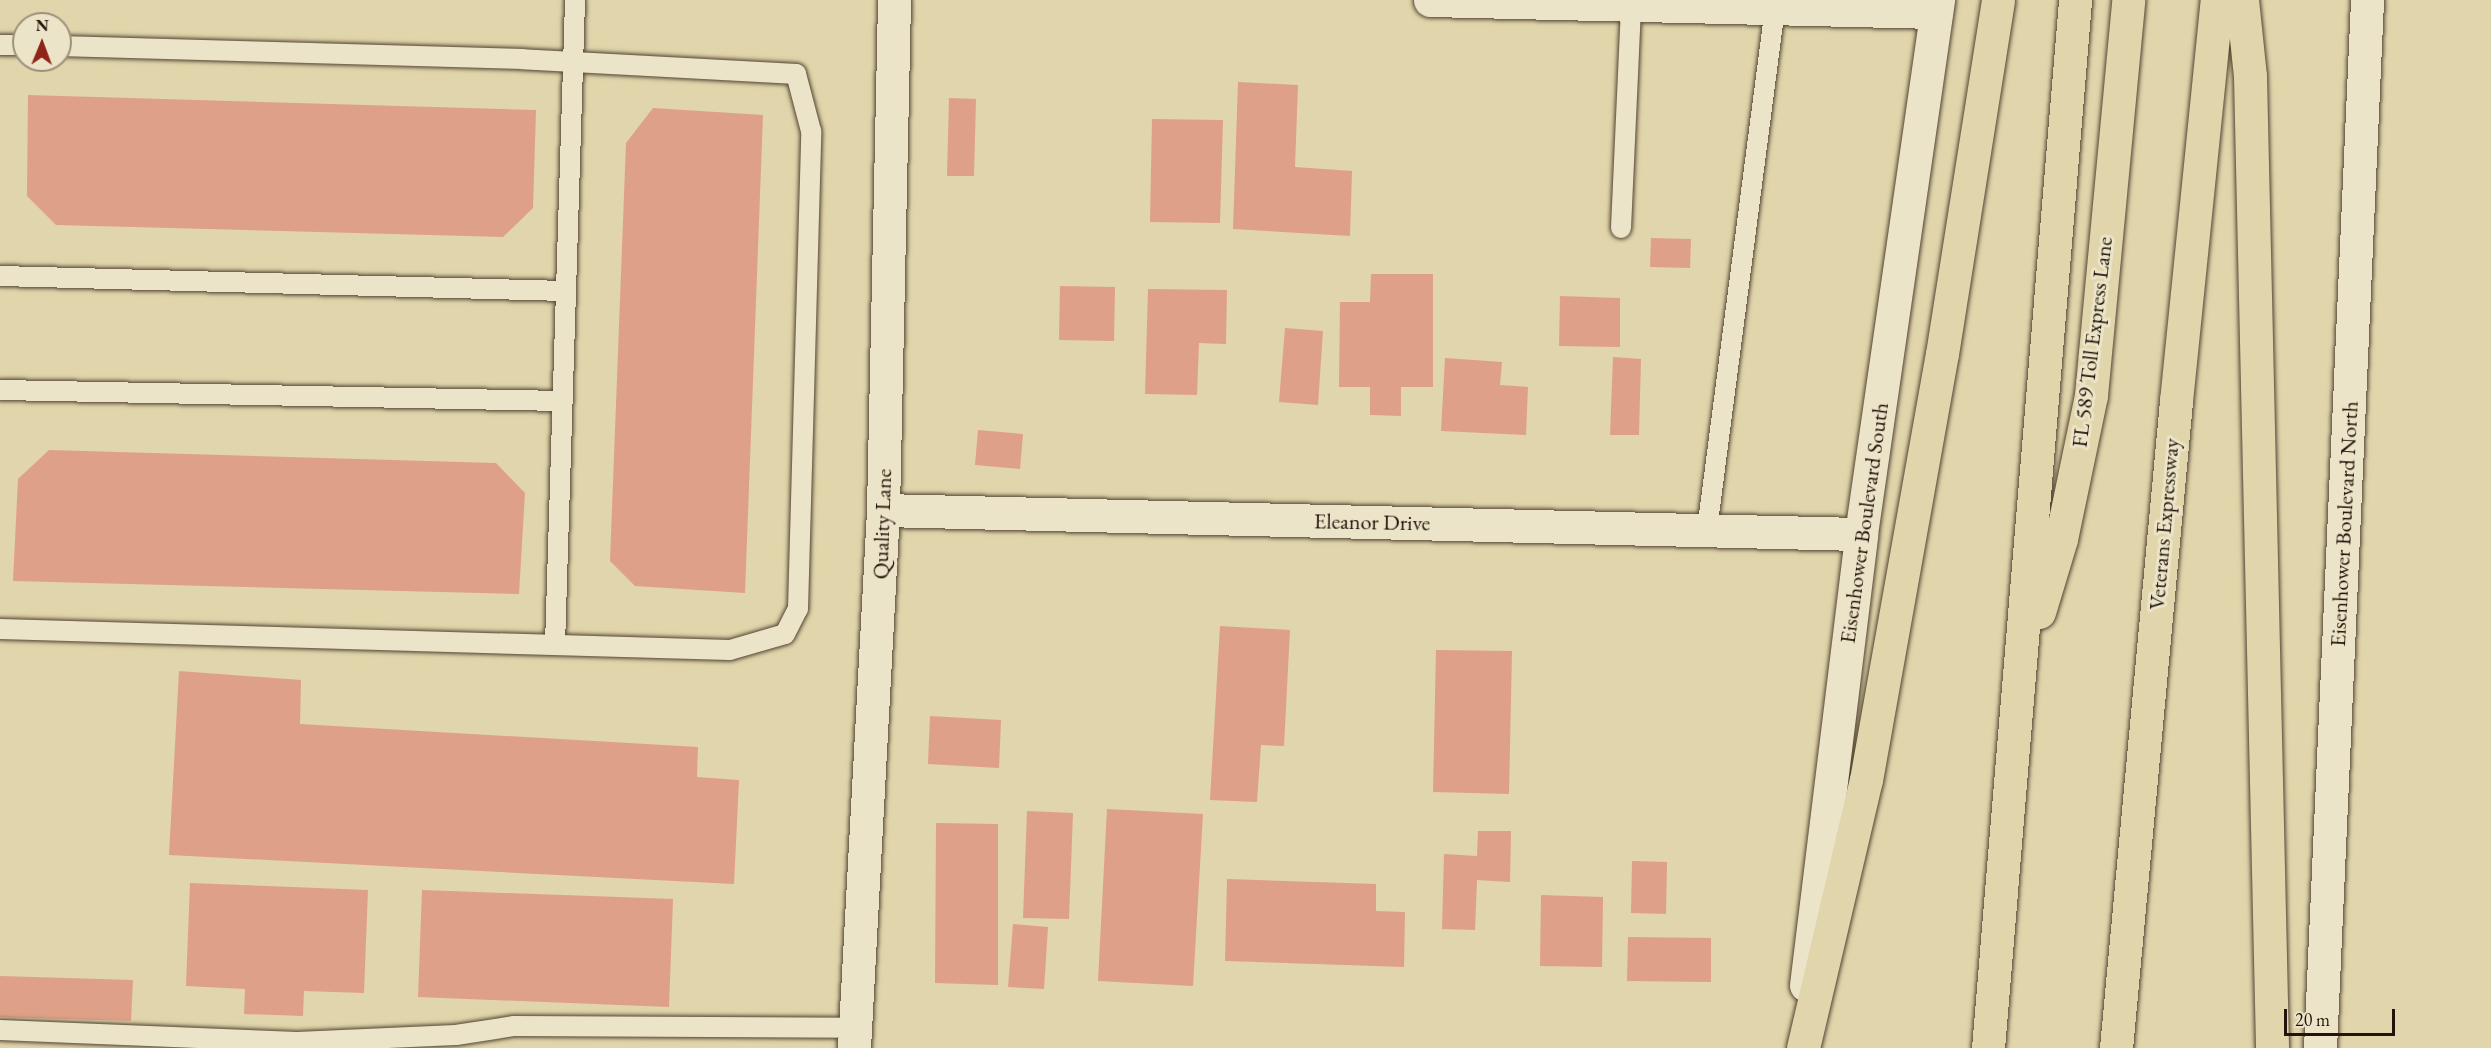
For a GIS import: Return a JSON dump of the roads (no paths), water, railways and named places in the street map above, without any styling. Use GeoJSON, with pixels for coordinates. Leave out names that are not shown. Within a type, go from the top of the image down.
{"type":"FeatureCollection","features":[{"type":"Feature","properties":{"kind":"highway"},"geometry":{"type":"LineString","coordinates":[[1803,1048],[1866,780],[1942,354],[1998,0]]}},
{"type":"Feature","properties":{"kind":"highway"},"geometry":{"type":"LineString","coordinates":[[1988,1048],[2075,0]]}},
{"type":"Feature","properties":{"kind":"highway","name":"FL 589 Toll Express Lane"},"geometry":{"type":"LineString","coordinates":[[2020,677],[2061,539],[2091,395],[2128,0]]}},
{"type":"Feature","properties":{"kind":"highway","name":"Veterans Expressway"},"geometry":{"type":"LineString","coordinates":[[2116,1048],[2176,401],[2217,0]]}},
{"type":"Feature","properties":{"kind":"highway"},"geometry":{"type":"LineString","coordinates":[[2242,0],[2250,76],[2272,1048]]}},
{"type":"Feature","properties":{"kind":"street","name":"Quality Lane"},"geometry":{"type":"LineString","coordinates":[[854,1038],[884,510],[894,0]]}},
{"type":"Feature","properties":{"kind":"street"},"geometry":{"type":"LineString","coordinates":[[1430,0],[1631,5],[1698,3],[1775,8],[1937,6]]}},
{"type":"Feature","properties":{"kind":"street","name":"Eisenhower Boulevard North"},"geometry":{"type":"LineString","coordinates":[[2320,1048],[2367,0]]}},
{"type":"Feature","properties":{"kind":"street","name":"Eisenhower Boulevard South"},"geometry":{"type":"LineString","coordinates":[[1798,1048],[1861,534],[1937,6]]}},
{"type":"Feature","properties":{"kind":"street","name":"Eleanor Drive"},"geometry":{"type":"LineString","coordinates":[[884,510],[1861,534]]}},
{"type":"Feature","properties":{"kind":"lane"},"geometry":{"type":"LineString","coordinates":[[555,645],[574,0]]}},
{"type":"Feature","properties":{"kind":"lane"},"geometry":{"type":"LineString","coordinates":[[1621,228],[1631,5]]}},
{"type":"Feature","properties":{"kind":"lane"},"geometry":{"type":"LineString","coordinates":[[1707,530],[1775,8]]}},
{"type":"Feature","properties":{"kind":"lane"},"geometry":{"type":"LineString","coordinates":[[0,629],[730,650],[785,634],[798,609],[807,357],[811,130],[796,74],[571,62],[72,46]]}},
{"type":"Feature","properties":{"kind":"lane"},"geometry":{"type":"LineString","coordinates":[[0,276],[565,291]]}},
{"type":"Feature","properties":{"kind":"lane"},"geometry":{"type":"LineString","coordinates":[[0,390],[562,401]]}},
{"type":"Feature","properties":{"kind":"lane"},"geometry":{"type":"LineString","coordinates":[[0,1030],[297,1042],[456,1035],[514,1026],[854,1038]]}}]}
